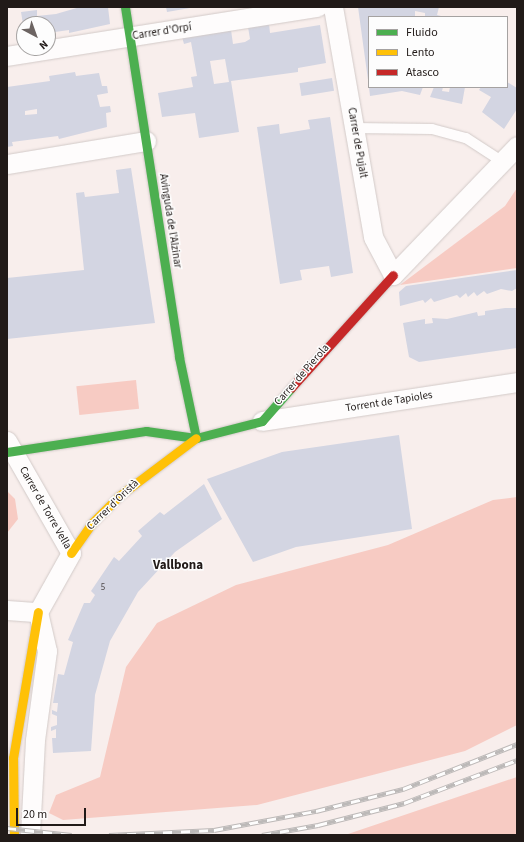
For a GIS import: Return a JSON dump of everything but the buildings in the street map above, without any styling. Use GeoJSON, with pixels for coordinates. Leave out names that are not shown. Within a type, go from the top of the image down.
{"type":"FeatureCollection","features":[{"type":"Feature","properties":{"kind":"street","name":"Avinguda de l'Alzinar"},"geometry":{"type":"LineString","coordinates":[[125,7],[179,357],[196,438]]}},
{"type":"Feature","properties":{"kind":"street","name":"Carrer d'Orpí"},"geometry":{"type":"LineString","coordinates":[[7,56],[317,7]]}},
{"type":"Feature","properties":{"kind":"street","name":"Carrer de Pujalt"},"geometry":{"type":"LineString","coordinates":[[334,7],[373,237],[393,275]]}},
{"type":"Feature","properties":{"kind":"street"},"geometry":{"type":"LineString","coordinates":[[7,164],[146,141]]}},
{"type":"Feature","properties":{"kind":"street","name":"Carrer de Pierola"},"geometry":{"type":"LineString","coordinates":[[262,421],[393,275],[517,146]]}},
{"type":"Feature","properties":{"kind":"street","name":"Torrent de Tapioles"},"geometry":{"type":"LineString","coordinates":[[262,421],[517,382]]}},
{"type":"Feature","properties":{"kind":"street"},"geometry":{"type":"LineString","coordinates":[[9,448],[146,431],[196,438],[262,421]]}},
{"type":"Feature","properties":{"kind":"street","name":"Carrer d'Oristà"},"geometry":{"type":"LineString","coordinates":[[14,835],[13,758],[38,612],[71,553],[92,523],[119,496],[196,438]]}},
{"type":"Feature","properties":{"kind":"street","name":"Carrer de Torre Vella"},"geometry":{"type":"LineString","coordinates":[[9,448],[71,553]]}},
{"type":"Feature","properties":{"kind":"street"},"geometry":{"type":"LineString","coordinates":[[7,610],[38,612],[47,651],[35,740],[30,835]]}},
{"type":"Feature","properties":{"kind":"lane"},"geometry":{"type":"LineString","coordinates":[[354,128],[432,129],[466,138],[503,162]]}},
{"type":"Feature","properties":{"kind":"shaded area"},"geometry":{"type":"Polygon","coordinates":[[[517,188],[517,268],[400,285],[505,206],[517,188]]]}},
{"type":"Feature","properties":{"kind":"shaded area"},"geometry":{"type":"Polygon","coordinates":[[[136,380],[139,409],[79,415],[76,386],[136,380]]]}},
{"type":"Feature","properties":{"kind":"shaded area"},"geometry":{"type":"Polygon","coordinates":[[[7,491],[15,499],[18,519],[7,533],[7,491]]]}},
{"type":"Feature","properties":{"kind":"shaded area"},"geometry":{"type":"Polygon","coordinates":[[[517,497],[517,725],[465,751],[257,805],[63,820],[49,813],[56,795],[100,777],[126,667],[157,623],[236,585],[388,545],[493,500],[517,497]]]}},
{"type":"Feature","properties":{"kind":"shaded area"},"geometry":{"type":"Polygon","coordinates":[[[517,777],[517,835],[340,835],[348,834],[517,777]]]}},
{"type":"Feature","properties":{"kind":"railway"},"geometry":{"type":"LineString","coordinates":[[109,835],[214,830],[316,811],[403,789],[517,744]]}},
{"type":"Feature","properties":{"kind":"railway"},"geometry":{"type":"LineString","coordinates":[[262,835],[318,825],[404,803],[517,760]]}},
{"type":"Feature","properties":{"kind":"railway"},"geometry":{"type":"LineString","coordinates":[[7,828],[72,835]]}},
{"type":"Feature","properties":{"kind":"traffic: fast"},"geometry":{"type":"LineString","coordinates":[[125,7],[179,357],[196,438]]}},
{"type":"Feature","properties":{"kind":"traffic: fast"},"geometry":{"type":"LineString","coordinates":[[7,452],[146,431],[196,438],[262,421],[291,388]]}},
{"type":"Feature","properties":{"kind":"traffic: slow"},"geometry":{"type":"LineString","coordinates":[[71,553],[92,523],[119,496],[196,438]]}},
{"type":"Feature","properties":{"kind":"traffic: slow"},"geometry":{"type":"LineString","coordinates":[[14,835],[13,758],[38,612]]}},
{"type":"Feature","properties":{"kind":"traffic: jam"},"geometry":{"type":"LineString","coordinates":[[291,388],[393,275]]}},
{"type":"Feature","properties":{"kind":"district","name":"Vallbona"},"geometry":{"type":"Point","coordinates":[178,565]}}]}
